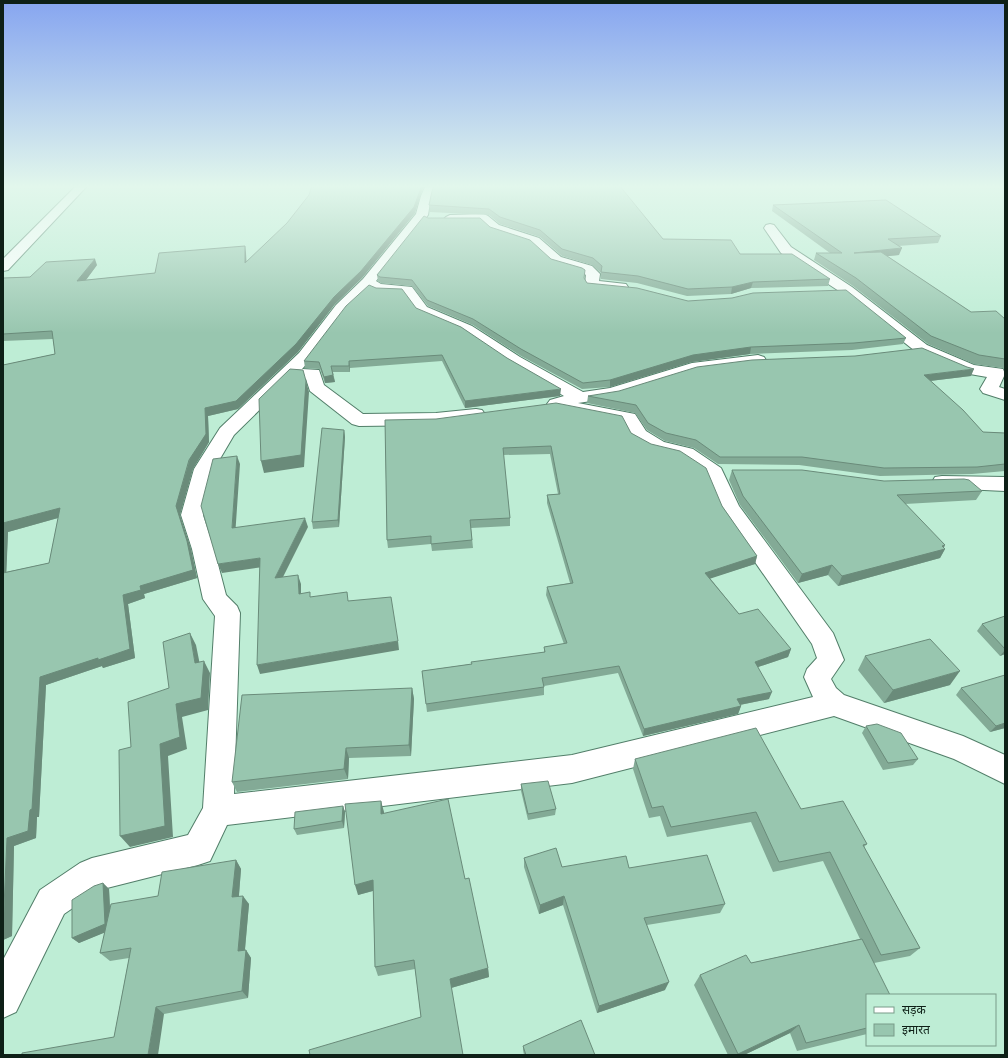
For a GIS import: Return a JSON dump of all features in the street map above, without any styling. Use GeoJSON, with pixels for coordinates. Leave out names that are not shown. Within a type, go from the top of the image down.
{"type":"FeatureCollection","features":[{"type":"Feature","properties":{"kind":"street"},"geometry":{"type":"LineString","coordinates":[[3,267],[35,234]]}},
{"type":"Feature","properties":{"kind":"street"},"geometry":{"type":"LineString","coordinates":[[3,999],[52,902],[92,875],[198,849],[218,811],[228,613],[215,599],[192,515],[204,469],[227,432],[305,356],[341,308],[368,282],[406,234]]}},
{"type":"Feature","properties":{"kind":"street"},"geometry":{"type":"LineString","coordinates":[[515,234],[535,241],[556,260],[587,268],[593,274],[592,284],[637,288]]}},
{"type":"Feature","properties":{"kind":"street"},"geometry":{"type":"LineString","coordinates":[[775,234],[786,250],[847,290],[921,348],[970,369],[997,373],[989,389],[1005,395]]}},
{"type":"Feature","properties":{"kind":"street"},"geometry":{"type":"LineString","coordinates":[[368,282],[377,288],[407,290],[422,310],[466,329],[514,360],[579,397]]}},
{"type":"Feature","properties":{"kind":"street"},"geometry":{"type":"LineString","coordinates":[[825,291],[847,290]]}},
{"type":"Feature","properties":{"kind":"street"},"geometry":{"type":"LineString","coordinates":[[898,351],[921,348]]}},
{"type":"Feature","properties":{"kind":"street"},"geometry":{"type":"LineString","coordinates":[[772,360],[750,360],[692,368],[659,380],[612,392],[579,397],[548,405],[629,418],[638,435],[658,446],[686,453],[714,472],[729,508],[824,640],[831,660],[817,677],[826,696],[834,704],[963,749],[1005,770]]}},
{"type":"Feature","properties":{"kind":"street"},"geometry":{"type":"LineString","coordinates":[[287,373],[313,374],[316,387],[359,420],[436,419],[496,412]]}},
{"type":"Feature","properties":{"kind":"street"},"geometry":{"type":"LineString","coordinates":[[714,472],[737,472]]}},
{"type":"Feature","properties":{"kind":"street"},"geometry":{"type":"LineString","coordinates":[[927,482],[959,481],[1005,484]]}},
{"type":"Feature","properties":{"kind":"street"},"geometry":{"type":"LineString","coordinates":[[218,811],[572,769],[834,704]]}},
{"type":"Feature","properties":{"kind":"building"},"geometry":{"type":"Polygon","coordinates":[[[275,234],[391,234],[361,271],[334,297],[296,344],[236,401],[205,408],[206,434],[189,460],[176,506],[187,541],[193,570],[140,586],[141,590],[123,595],[130,649],[40,677],[32,809],[30,810],[28,831],[7,838],[3,930],[3,573],[49,563],[60,508],[3,523],[3,365],[55,354],[52,331],[3,334],[3,278],[30,277],[46,262],[95,259],[77,281],[155,273],[159,253],[245,246],[245,263],[275,234]]]}},
{"type":"Feature","properties":{"kind":"building"},"geometry":{"type":"Polygon","coordinates":[[[409,234],[513,234],[530,240],[551,259],[582,268],[585,270],[584,278],[587,283],[637,288],[688,301],[732,298],[753,293],[846,290],[906,338],[854,343],[751,347],[693,355],[610,380],[583,383],[521,349],[473,319],[427,300],[412,280],[380,277],[377,275],[409,234]]]}},
{"type":"Feature","properties":{"kind":"building"},"geometry":{"type":"Polygon","coordinates":[[[545,234],[659,234],[663,239],[731,240],[740,254],[792,254],[830,279],[753,282],[732,287],[688,289],[638,276],[601,272],[602,266],[593,258],[562,249],[545,234]]]}},
{"type":"Feature","properties":{"kind":"building"},"geometry":{"type":"Polygon","coordinates":[[[815,234],[939,234],[941,236],[888,239],[902,248],[854,253],[881,252],[971,312],[996,311],[1005,319],[1005,359],[979,355],[931,336],[856,278],[816,253],[842,253],[815,234]]]}},
{"type":"Feature","properties":{"kind":"building"},"geometry":{"type":"Polygon","coordinates":[[[369,285],[376,288],[402,289],[416,308],[461,327],[507,358],[561,389],[465,401],[442,355],[349,361],[349,366],[331,366],[333,375],[324,377],[319,362],[304,361],[346,306],[369,285]]]}},
{"type":"Feature","properties":{"kind":"building"},"geometry":{"type":"Polygon","coordinates":[[[922,348],[974,369],[924,375],[963,410],[983,432],[1005,433],[1005,464],[977,467],[884,468],[802,457],[720,457],[696,440],[666,433],[648,423],[636,405],[588,396],[619,391],[697,367],[752,360],[855,356],[922,348]]]}},
{"type":"Feature","properties":{"kind":"building"},"geometry":{"type":"Polygon","coordinates":[[[290,369],[303,370],[306,381],[301,455],[261,461],[259,399],[290,369]]]}},
{"type":"Feature","properties":{"kind":"building"},"geometry":{"type":"Polygon","coordinates":[[[556,403],[622,416],[631,433],[651,444],[680,451],[706,468],[722,506],[757,556],[705,573],[739,614],[758,609],[791,649],[755,662],[772,692],[737,699],[741,706],[644,729],[619,666],[542,678],[544,687],[426,704],[422,671],[472,664],[471,662],[545,652],[544,647],[567,643],[547,587],[573,583],[547,495],[560,494],[551,446],[503,448],[510,518],[470,520],[472,540],[431,544],[431,536],[387,540],[385,420],[436,419],[556,403]]]}},
{"type":"Feature","properties":{"kind":"building"},"geometry":{"type":"Polygon","coordinates":[[[322,428],[344,430],[338,520],[312,522],[322,428]]]}},
{"type":"Feature","properties":{"kind":"building"},"geometry":{"type":"Polygon","coordinates":[[[237,456],[232,528],[305,518],[275,578],[298,575],[299,594],[310,592],[310,597],[347,592],[348,601],[391,597],[398,641],[257,665],[260,558],[218,564],[201,506],[213,459],[237,456]]]}},
{"type":"Feature","properties":{"kind":"building"},"geometry":{"type":"Polygon","coordinates":[[[732,470],[802,470],[884,481],[964,479],[969,480],[982,491],[897,495],[945,545],[942,546],[945,549],[842,576],[832,565],[802,574],[743,496],[732,470]]]}},
{"type":"Feature","properties":{"kind":"building"},"geometry":{"type":"Polygon","coordinates":[[[1005,616],[1005,649],[982,624],[1005,616]]]}},
{"type":"Feature","properties":{"kind":"building"},"geometry":{"type":"Polygon","coordinates":[[[190,633],[195,663],[204,661],[201,698],[176,704],[180,737],[160,744],[165,826],[120,836],[119,750],[131,747],[128,702],[169,688],[163,642],[190,633]]]}},
{"type":"Feature","properties":{"kind":"building"},"geometry":{"type":"Polygon","coordinates":[[[930,639],[960,671],[893,690],[865,656],[930,639]]]}},
{"type":"Feature","properties":{"kind":"building"},"geometry":{"type":"Polygon","coordinates":[[[1005,675],[1005,723],[996,726],[961,688],[1005,675]]]}},
{"type":"Feature","properties":{"kind":"building"},"geometry":{"type":"Polygon","coordinates":[[[412,688],[409,745],[346,748],[344,769],[232,782],[242,695],[412,688]]]}},
{"type":"Feature","properties":{"kind":"building"},"geometry":{"type":"Polygon","coordinates":[[[877,724],[901,733],[918,759],[888,763],[866,726],[877,724]]]}},
{"type":"Feature","properties":{"kind":"building"},"geometry":{"type":"Polygon","coordinates":[[[756,728],[801,809],[843,801],[867,844],[863,845],[920,948],[881,955],[830,852],[779,862],[756,812],[671,827],[663,806],[652,808],[635,759],[756,728]]]}},
{"type":"Feature","properties":{"kind":"building"},"geometry":{"type":"Polygon","coordinates":[[[548,781],[556,809],[528,814],[521,784],[548,781]]]}},
{"type":"Feature","properties":{"kind":"building"},"geometry":{"type":"Polygon","coordinates":[[[448,799],[465,879],[469,878],[488,968],[450,979],[463,1055],[310,1055],[309,1050],[421,1017],[414,960],[375,967],[373,880],[355,885],[345,804],[381,801],[381,814],[448,799]]]}},
{"type":"Feature","properties":{"kind":"building"},"geometry":{"type":"Polygon","coordinates":[[[343,806],[342,821],[294,829],[295,812],[343,806]]]}},
{"type":"Feature","properties":{"kind":"building"},"geometry":{"type":"Polygon","coordinates":[[[556,848],[562,867],[626,856],[629,868],[707,855],[725,904],[644,918],[669,982],[599,1006],[564,896],[540,905],[524,858],[556,848]]]}},
{"type":"Feature","properties":{"kind":"building"},"geometry":{"type":"Polygon","coordinates":[[[236,860],[232,897],[243,896],[238,951],[246,950],[242,991],[156,1007],[148,1055],[22,1055],[22,1053],[114,1037],[131,948],[100,953],[111,904],[158,896],[162,872],[236,860]]]}},
{"type":"Feature","properties":{"kind":"building"},"geometry":{"type":"Polygon","coordinates":[[[103,883],[105,924],[72,938],[72,900],[94,886],[103,883]]]}},
{"type":"Feature","properties":{"kind":"building"},"geometry":{"type":"Polygon","coordinates":[[[862,939],[890,994],[866,994],[866,1028],[806,1043],[799,1025],[738,1054],[700,975],[746,955],[751,963],[862,939]]]}},
{"type":"Feature","properties":{"kind":"building"},"geometry":{"type":"Polygon","coordinates":[[[581,1020],[595,1055],[526,1055],[523,1046],[581,1020]]]}}]}
